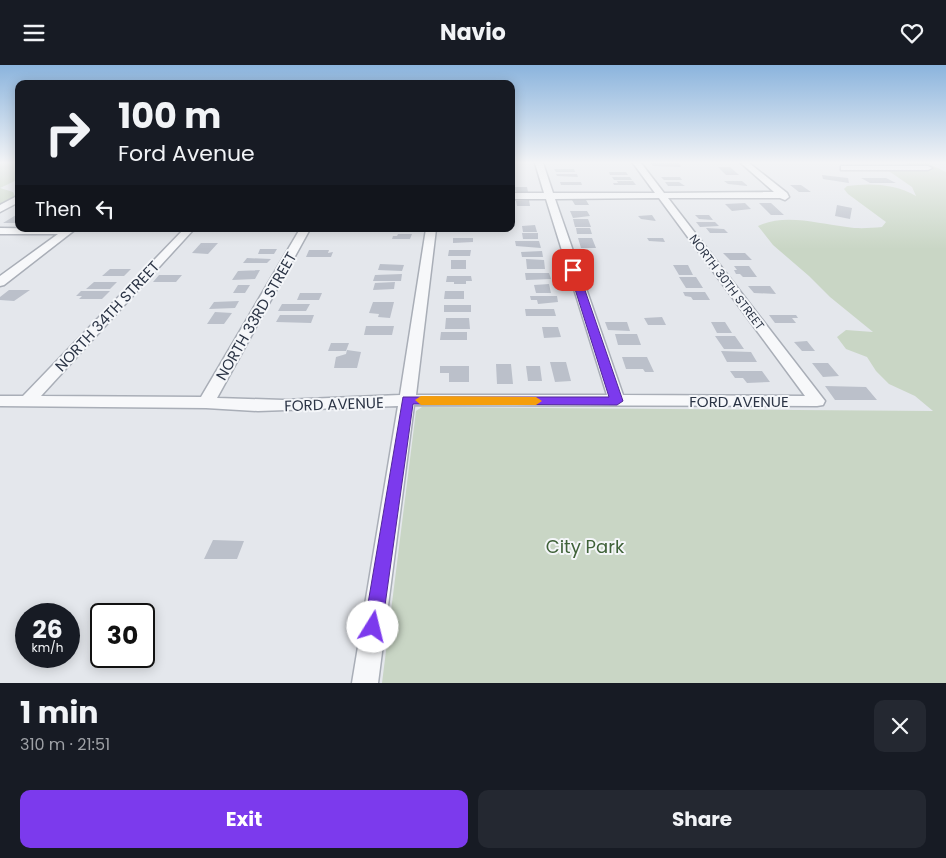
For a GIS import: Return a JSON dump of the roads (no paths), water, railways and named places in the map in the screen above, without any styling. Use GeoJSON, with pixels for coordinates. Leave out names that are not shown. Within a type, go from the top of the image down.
{"type":"FeatureCollection","features":[{"type":"Feature","properties":{"kind":"street"},"geometry":{"type":"LineString","coordinates":[[548,192],[617,401]]}},
{"type":"Feature","properties":{"kind":"street","name":"NORTH 30TH STREET"},"geometry":{"type":"LineString","coordinates":[[658,192],[818,401]]}},
{"type":"Feature","properties":{"kind":"street"},"geometry":{"type":"LineString","coordinates":[[515,196],[786,197],[780,192]]}},
{"type":"Feature","properties":{"kind":"street"},"geometry":{"type":"LineString","coordinates":[[0,209],[15,200]]}},
{"type":"Feature","properties":{"kind":"street"},"geometry":{"type":"LineString","coordinates":[[0,231],[15,231]]}},
{"type":"Feature","properties":{"kind":"street"},"geometry":{"type":"LineString","coordinates":[[0,282],[67,232]]}},
{"type":"Feature","properties":{"kind":"street","name":"NORTH 34TH STREET"},"geometry":{"type":"LineString","coordinates":[[26,402],[186,232]]}},
{"type":"Feature","properties":{"kind":"street","name":"NORTH 33RD STREET"},"geometry":{"type":"LineString","coordinates":[[206,403],[303,232]]}},
{"type":"Feature","properties":{"kind":"street"},"geometry":{"type":"LineString","coordinates":[[365,683],[430,232]]}},
{"type":"Feature","properties":{"kind":"street","name":"FORD AVENUE"},"geometry":{"type":"LineString","coordinates":[[0,401],[307,406],[407,400],[818,401]]}},
{"type":"Feature","properties":{"kind":"street"},"geometry":{"type":"LineString","coordinates":[[0,407],[26,402]]}},
{"type":"Feature","properties":{"kind":"park label","name":"City Park"},"geometry":{"type":"Point","coordinates":[585,546]}}]}
